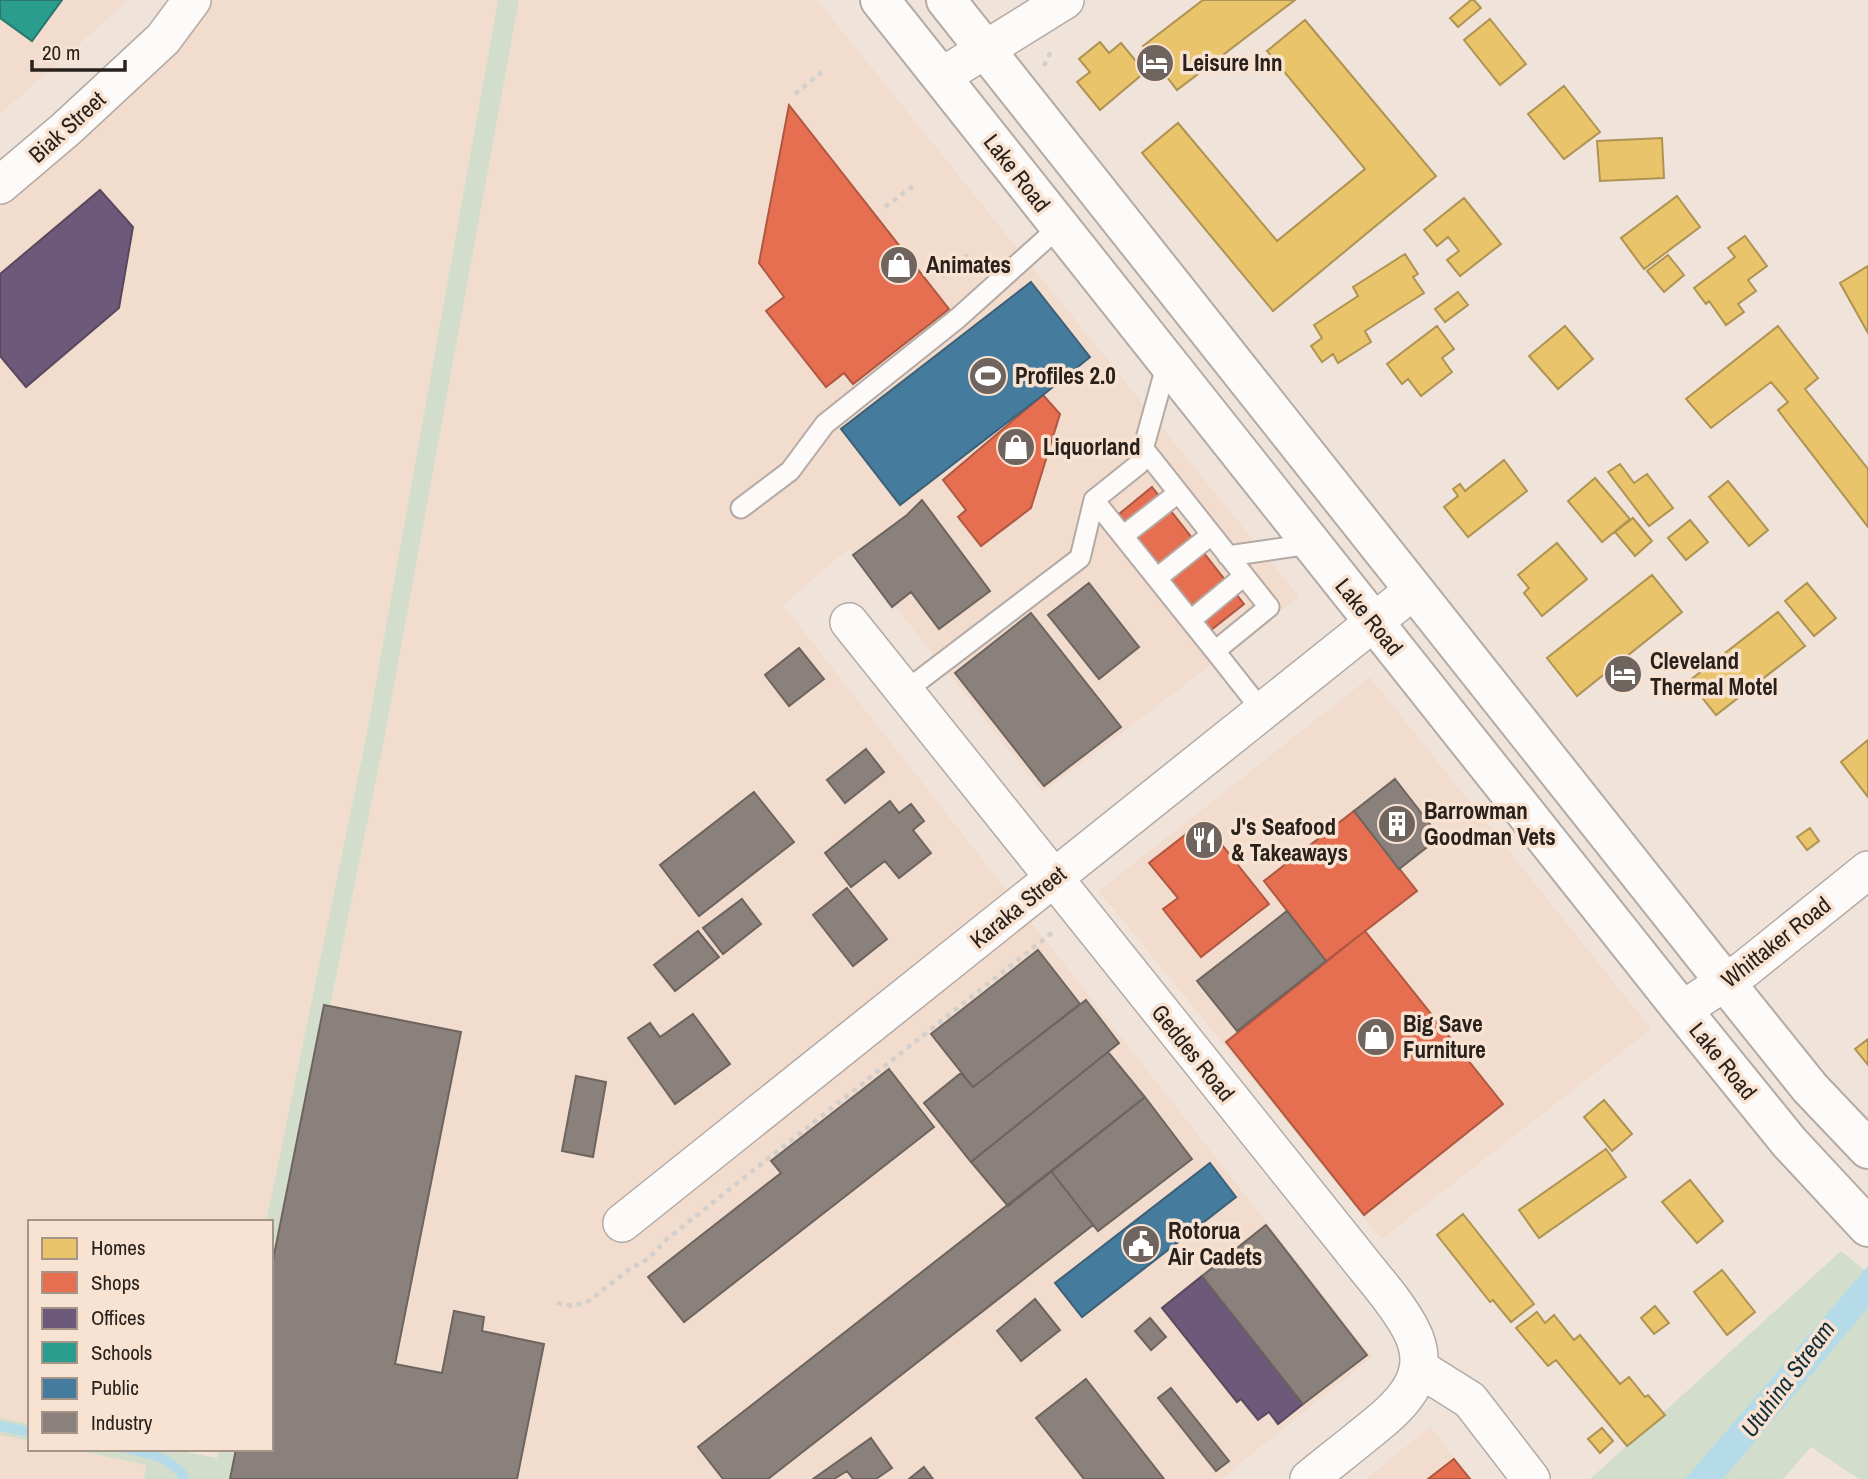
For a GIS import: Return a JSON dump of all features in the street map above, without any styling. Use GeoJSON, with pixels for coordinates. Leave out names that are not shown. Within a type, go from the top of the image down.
{"type":"FeatureCollection","features":[{"type":"Feature","properties":{"kind":"main road","name":"Lake Road"},"geometry":{"type":"LineString","coordinates":[[880,0],[1682,1010],[1789,1143],[1860,1219]]}},
{"type":"Feature","properties":{"kind":"main road"},"geometry":{"type":"LineString","coordinates":[[946,0],[1810,1088],[1868,1149]]}},
{"type":"Feature","properties":{"kind":"street","name":"Biak Street"},"geometry":{"type":"LineString","coordinates":[[0,186],[66,129],[163,38],[192,0]]}},
{"type":"Feature","properties":{"kind":"street"},"geometry":{"type":"LineString","coordinates":[[941,77],[1065,0]]}},
{"type":"Feature","properties":{"kind":"street","name":"Karaka Street"},"geometry":{"type":"LineString","coordinates":[[622,1223],[1414,590]]}},
{"type":"Feature","properties":{"kind":"street","name":"Geddes Road"},"geometry":{"type":"LineString","coordinates":[[849,622],[1390,1299],[1411,1329],[1418,1349],[1419,1368]]}},
{"type":"Feature","properties":{"kind":"street","name":"Whittaker Road"},"geometry":{"type":"LineString","coordinates":[[1682,1010],[1745,969],[1868,870]]}},
{"type":"Feature","properties":{"kind":"street"},"geometry":{"type":"LineString","coordinates":[[1309,1479],[1396,1408],[1411,1388],[1419,1368],[1470,1400],[1531,1479]]}},
{"type":"Feature","properties":{"kind":"lane"},"geometry":{"type":"LineString","coordinates":[[741,508],[790,471],[825,424],[958,318],[1059,227]]}},
{"type":"Feature","properties":{"kind":"lane"},"geometry":{"type":"LineString","coordinates":[[904,692],[1080,558],[1094,500],[1139,464],[1167,363]]}},
{"type":"Feature","properties":{"kind":"lane"},"geometry":{"type":"LineString","coordinates":[[1143,449],[1269,607],[1215,651]]}},
{"type":"Feature","properties":{"kind":"lane"},"geometry":{"type":"LineString","coordinates":[[1123,536],[1178,493]]}},
{"type":"Feature","properties":{"kind":"lane"},"geometry":{"type":"LineString","coordinates":[[1094,500],[1263,712]]}},
{"type":"Feature","properties":{"kind":"lane"},"geometry":{"type":"LineString","coordinates":[[1157,578],[1211,535]]}},
{"type":"Feature","properties":{"kind":"lane"},"geometry":{"type":"LineString","coordinates":[[1228,556],[1310,544]]}},
{"type":"Feature","properties":{"kind":"lane"},"geometry":{"type":"LineString","coordinates":[[1191,620],[1244,576]]}},
{"type":"Feature","properties":{"kind":"path"},"geometry":{"type":"LineString","coordinates":[[795,94],[822,72]]}},
{"type":"Feature","properties":{"kind":"path"},"geometry":{"type":"LineString","coordinates":[[885,207],[913,186]]}},
{"type":"Feature","properties":{"kind":"path"},"geometry":{"type":"LineString","coordinates":[[942,277],[968,255]]}},
{"type":"Feature","properties":{"kind":"path"},"geometry":{"type":"LineString","coordinates":[[557,1304],[573,1306],[589,1301],[628,1270],[648,1259],[667,1240],[1053,932]]}},
{"type":"Feature","properties":{"kind":"shaded area"},"geometry":{"type":"Polygon","coordinates":[[[0,0],[129,0],[0,114],[0,0]]]}},
{"type":"Feature","properties":{"kind":"shaded area"},"geometry":{"type":"Polygon","coordinates":[[[210,0],[498,0],[367,733],[266,1220],[28,1220],[28,1424],[0,1418],[0,207],[170,60],[210,0]]]}},
{"type":"Feature","properties":{"kind":"shaded area"},"geometry":{"type":"Polygon","coordinates":[[[519,0],[817,0],[1299,597],[1043,793],[849,548],[783,605],[1372,1357],[1221,1479],[235,1479],[269,1451],[273,1451],[273,1288],[385,735],[519,0]]]}},
{"type":"Feature","properties":{"kind":"shaded area"},"geometry":{"type":"Polygon","coordinates":[[[1370,677],[1651,1029],[1382,1239],[1099,891],[1370,677]]]}},
{"type":"Feature","properties":{"kind":"shaded area"},"geometry":{"type":"Polygon","coordinates":[[[1430,1427],[1472,1479],[1366,1479],[1430,1427]]]}},
{"type":"Feature","properties":{"kind":"shaded area"},"geometry":{"type":"Polygon","coordinates":[[[0,1435],[28,1441],[28,1451],[80,1451],[146,1465],[144,1479],[0,1479],[0,1435]]]}},
{"type":"Feature","properties":{"kind":"green space"},"geometry":{"type":"Polygon","coordinates":[[[498,0],[519,0],[385,735],[273,1288],[273,1220],[266,1220],[367,733],[498,0]]]}},
{"type":"Feature","properties":{"kind":"green space"},"geometry":{"type":"Polygon","coordinates":[[[1841,1251],[1868,1273],[1868,1479],[1859,1479],[1811,1447],[1783,1479],[1590,1479],[1841,1251]]]}},
{"type":"Feature","properties":{"kind":"green space"},"geometry":{"type":"Polygon","coordinates":[[[0,1418],[28,1424],[28,1441],[0,1435],[0,1418]]]}},
{"type":"Feature","properties":{"kind":"green space"},"geometry":{"type":"Polygon","coordinates":[[[80,1451],[181,1451],[217,1458],[219,1451],[241,1451],[235,1479],[144,1479],[146,1465],[80,1451]]]}},
{"type":"Feature","properties":{"kind":"water","name":"Utuhina Stream"},"geometry":{"type":"Polygon","coordinates":[[[1868,1266],[1868,1308],[1723,1479],[1685,1479],[1868,1266]]]}},
{"type":"Feature","properties":{"kind":"building: Homes"},"geometry":{"type":"Polygon","coordinates":[[[1203,0],[1295,0],[1177,90],[1143,46],[1203,0]]]}},
{"type":"Feature","properties":{"kind":"building: Homes"},"geometry":{"type":"Polygon","coordinates":[[[1471,0],[1481,8],[1458,27],[1450,18],[1471,0]]]}},
{"type":"Feature","properties":{"kind":"building: Homes"},"geometry":{"type":"Polygon","coordinates":[[[1490,19],[1526,64],[1500,85],[1464,40],[1490,19]]]}},
{"type":"Feature","properties":{"kind":"building: Homes"},"geometry":{"type":"Polygon","coordinates":[[[1305,20],[1436,176],[1273,311],[1142,153],[1178,123],[1277,241],[1365,169],[1267,51],[1305,20]]]}},
{"type":"Feature","properties":{"kind":"building: Homes"},"geometry":{"type":"Polygon","coordinates":[[[1100,42],[1109,53],[1121,43],[1145,72],[1100,110],[1077,82],[1090,72],[1079,59],[1100,42]]]}},
{"type":"Feature","properties":{"kind":"building: Homes"},"geometry":{"type":"Polygon","coordinates":[[[1564,86],[1600,132],[1564,159],[1528,114],[1564,86]]]}},
{"type":"Feature","properties":{"kind":"building: Homes"},"geometry":{"type":"Polygon","coordinates":[[[1662,138],[1664,178],[1600,181],[1597,141],[1662,138]]]}},
{"type":"Feature","properties":{"kind":"building: Homes"},"geometry":{"type":"Polygon","coordinates":[[[1677,196],[1700,227],[1644,269],[1621,238],[1677,196]]]}},
{"type":"Feature","properties":{"kind":"building: Homes"},"geometry":{"type":"Polygon","coordinates":[[[1464,198],[1501,244],[1460,276],[1447,260],[1459,251],[1448,237],[1437,246],[1424,230],[1464,198]]]}},
{"type":"Feature","properties":{"kind":"building: Homes"},"geometry":{"type":"Polygon","coordinates":[[[1745,236],[1767,266],[1748,280],[1756,291],[1738,304],[1744,312],[1726,325],[1709,301],[1706,304],[1694,288],[1735,257],[1728,248],[1745,236]]]}},
{"type":"Feature","properties":{"kind":"building: Homes"},"geometry":{"type":"Polygon","coordinates":[[[1405,254],[1418,274],[1413,277],[1424,293],[1365,331],[1371,342],[1338,363],[1333,354],[1322,362],[1311,346],[1322,338],[1314,325],[1358,296],[1353,287],[1405,254]]]}},
{"type":"Feature","properties":{"kind":"building: Homes"},"geometry":{"type":"Polygon","coordinates":[[[1668,255],[1684,275],[1664,292],[1647,271],[1668,255]]]}},
{"type":"Feature","properties":{"kind":"building: Homes"},"geometry":{"type":"Polygon","coordinates":[[[1868,266],[1868,333],[1840,283],[1868,266]]]}},
{"type":"Feature","properties":{"kind":"building: Homes"},"geometry":{"type":"Polygon","coordinates":[[[1458,292],[1468,305],[1445,322],[1435,309],[1458,292]]]}},
{"type":"Feature","properties":{"kind":"building: Homes"},"geometry":{"type":"Polygon","coordinates":[[[1437,326],[1454,349],[1442,358],[1452,372],[1421,396],[1408,379],[1402,384],[1387,364],[1437,326]]]}},
{"type":"Feature","properties":{"kind":"building: Homes"},"geometry":{"type":"Polygon","coordinates":[[[1565,326],[1593,359],[1558,389],[1529,356],[1565,326]]]}},
{"type":"Feature","properties":{"kind":"building: Homes"},"geometry":{"type":"Polygon","coordinates":[[[1778,326],[1818,378],[1805,389],[1868,469],[1868,527],[1778,410],[1788,402],[1771,382],[1711,428],[1686,399],[1778,326]]]}},
{"type":"Feature","properties":{"kind":"building: Homes"},"geometry":{"type":"Polygon","coordinates":[[[1504,460],[1527,491],[1468,537],[1444,507],[1458,496],[1453,489],[1460,484],[1465,491],[1504,460]]]}},
{"type":"Feature","properties":{"kind":"building: Homes"},"geometry":{"type":"Polygon","coordinates":[[[1620,464],[1634,483],[1647,474],[1673,508],[1649,526],[1608,472],[1620,464]]]}},
{"type":"Feature","properties":{"kind":"building: Homes"},"geometry":{"type":"Polygon","coordinates":[[[1595,478],[1630,519],[1602,542],[1568,501],[1595,478]]]}},
{"type":"Feature","properties":{"kind":"building: Homes"},"geometry":{"type":"Polygon","coordinates":[[[1728,481],[1768,530],[1749,546],[1709,497],[1728,481]]]}},
{"type":"Feature","properties":{"kind":"building: Homes"},"geometry":{"type":"Polygon","coordinates":[[[1633,518],[1652,541],[1635,556],[1615,532],[1633,518]]]}},
{"type":"Feature","properties":{"kind":"building: Homes"},"geometry":{"type":"Polygon","coordinates":[[[1690,520],[1708,542],[1686,560],[1668,538],[1690,520]]]}},
{"type":"Feature","properties":{"kind":"building: Homes"},"geometry":{"type":"Polygon","coordinates":[[[1557,543],[1587,579],[1542,616],[1524,593],[1529,588],[1518,575],[1557,543]]]}},
{"type":"Feature","properties":{"kind":"building: Homes"},"geometry":{"type":"Polygon","coordinates":[[[1652,575],[1682,612],[1577,696],[1547,658],[1652,575]]]}},
{"type":"Feature","properties":{"kind":"building: Homes"},"geometry":{"type":"Polygon","coordinates":[[[1807,583],[1836,618],[1814,636],[1785,601],[1807,583]]]}},
{"type":"Feature","properties":{"kind":"building: Homes"},"geometry":{"type":"Polygon","coordinates":[[[1778,612],[1805,646],[1716,715],[1689,681],[1778,612]]]}},
{"type":"Feature","properties":{"kind":"building: Homes"},"geometry":{"type":"Polygon","coordinates":[[[1868,740],[1868,797],[1841,762],[1868,740]]]}},
{"type":"Feature","properties":{"kind":"building: Homes"},"geometry":{"type":"Polygon","coordinates":[[[1810,828],[1819,841],[1807,850],[1797,837],[1810,828]]]}},
{"type":"Feature","properties":{"kind":"building: Homes"},"geometry":{"type":"Polygon","coordinates":[[[1868,1039],[1868,1065],[1855,1049],[1868,1039]]]}},
{"type":"Feature","properties":{"kind":"building: Homes"},"geometry":{"type":"Polygon","coordinates":[[[1604,1100],[1632,1134],[1612,1151],[1584,1117],[1604,1100]]]}},
{"type":"Feature","properties":{"kind":"building: Homes"},"geometry":{"type":"Polygon","coordinates":[[[1606,1149],[1626,1177],[1539,1238],[1519,1210],[1606,1149]]]}},
{"type":"Feature","properties":{"kind":"building: Homes"},"geometry":{"type":"Polygon","coordinates":[[[1690,1180],[1723,1221],[1697,1243],[1662,1202],[1690,1180]]]}},
{"type":"Feature","properties":{"kind":"building: Homes"},"geometry":{"type":"Polygon","coordinates":[[[1463,1214],[1534,1304],[1511,1322],[1493,1300],[1490,1302],[1437,1235],[1463,1214]]]}},
{"type":"Feature","properties":{"kind":"building: Homes"},"geometry":{"type":"Polygon","coordinates":[[[1722,1270],[1755,1312],[1727,1335],[1694,1292],[1722,1270]]]}},
{"type":"Feature","properties":{"kind":"building: Homes"},"geometry":{"type":"Polygon","coordinates":[[[1655,1306],[1669,1323],[1654,1334],[1641,1318],[1655,1306]]]}},
{"type":"Feature","properties":{"kind":"building: Homes"},"geometry":{"type":"Polygon","coordinates":[[[1537,1312],[1545,1323],[1554,1315],[1574,1340],[1580,1335],[1620,1384],[1629,1377],[1645,1397],[1648,1395],[1665,1415],[1627,1446],[1556,1360],[1548,1366],[1516,1328],[1537,1312]]]}},
{"type":"Feature","properties":{"kind":"building: Homes"},"geometry":{"type":"Polygon","coordinates":[[[1602,1428],[1613,1441],[1600,1453],[1588,1439],[1602,1428]]]}},
{"type":"Feature","properties":{"kind":"building: Shops"},"geometry":{"type":"Polygon","coordinates":[[[789,105],[949,309],[853,384],[844,373],[826,387],[766,311],[784,297],[759,263],[789,105]]]}},
{"type":"Feature","properties":{"kind":"building: Shops","name":"Liquorland"},"geometry":{"type":"Polygon","coordinates":[[[1043,395],[1060,414],[1031,508],[981,546],[958,517],[966,510],[943,480],[1043,395]]]}},
{"type":"Feature","properties":{"kind":"building: Shops"},"geometry":{"type":"Polygon","coordinates":[[[1152,487],[1244,604],[1211,630],[1119,514],[1152,487]]]}},
{"type":"Feature","properties":{"kind":"building: Shops"},"geometry":{"type":"Polygon","coordinates":[[[1354,811],[1417,891],[1326,961],[1264,881],[1354,811]]]}},
{"type":"Feature","properties":{"kind":"building: Shops"},"geometry":{"type":"Polygon","coordinates":[[[1203,821],[1269,904],[1201,957],[1163,909],[1178,898],[1149,863],[1203,821]]]}},
{"type":"Feature","properties":{"kind":"building: Shops"},"geometry":{"type":"Polygon","coordinates":[[[1365,931],[1503,1104],[1364,1215],[1226,1042],[1365,931]]]}},
{"type":"Feature","properties":{"kind":"building: Shops"},"geometry":{"type":"Polygon","coordinates":[[[1454,1459],[1470,1479],[1428,1479],[1454,1459]]]}},
{"type":"Feature","properties":{"kind":"building: Offices"},"geometry":{"type":"Polygon","coordinates":[[[100,190],[133,227],[119,308],[26,387],[0,356],[0,274],[100,190]]]}},
{"type":"Feature","properties":{"kind":"building: Offices"},"geometry":{"type":"Polygon","coordinates":[[[1202,1276],[1303,1404],[1278,1424],[1269,1412],[1258,1420],[1241,1399],[1237,1402],[1162,1308],[1202,1276]]]}},
{"type":"Feature","properties":{"kind":"building: Schools"},"geometry":{"type":"Polygon","coordinates":[[[0,0],[62,0],[32,41],[0,18],[0,0]]]}},
{"type":"Feature","properties":{"kind":"building: Public","name":"Profiles 2.0"},"geometry":{"type":"Polygon","coordinates":[[[1031,282],[1090,357],[900,505],[841,429],[1031,282]]]}},
{"type":"Feature","properties":{"kind":"building: Public"},"geometry":{"type":"Polygon","coordinates":[[[1210,1163],[1236,1197],[1082,1317],[1055,1283],[1210,1163]]]}},
{"type":"Feature","properties":{"kind":"building: Industry"},"geometry":{"type":"Polygon","coordinates":[[[922,500],[990,591],[939,629],[911,592],[892,607],[853,555],[907,515],[922,500]]]}},
{"type":"Feature","properties":{"kind":"building: Industry"},"geometry":{"type":"Polygon","coordinates":[[[1089,583],[1139,647],[1099,679],[1048,615],[1089,583]]]}},
{"type":"Feature","properties":{"kind":"building: Industry"},"geometry":{"type":"Polygon","coordinates":[[[1031,613],[1121,727],[1044,786],[955,673],[1031,613]]]}},
{"type":"Feature","properties":{"kind":"building: Industry"},"geometry":{"type":"Polygon","coordinates":[[[799,648],[824,679],[789,706],[765,675],[799,648]]]}},
{"type":"Feature","properties":{"kind":"building: Industry"},"geometry":{"type":"Polygon","coordinates":[[[866,749],[884,772],[845,803],[827,780],[866,749]]]}},
{"type":"Feature","properties":{"kind":"building: Industry","name":"Barrowman Goodman Vets"},"geometry":{"type":"Polygon","coordinates":[[[1395,779],[1440,837],[1399,869],[1354,811],[1395,779]]]}},
{"type":"Feature","properties":{"kind":"building: Industry"},"geometry":{"type":"Polygon","coordinates":[[[754,792],[794,842],[699,916],[660,865],[754,792]]]}},
{"type":"Feature","properties":{"kind":"building: Industry"},"geometry":{"type":"Polygon","coordinates":[[[890,801],[899,813],[911,804],[924,821],[913,830],[931,853],[899,878],[885,861],[851,887],[825,853],[890,801]]]}},
{"type":"Feature","properties":{"kind":"building: Industry"},"geometry":{"type":"Polygon","coordinates":[[[847,888],[887,939],[853,966],[813,915],[847,888]]]}},
{"type":"Feature","properties":{"kind":"building: Industry"},"geometry":{"type":"Polygon","coordinates":[[[742,899],[761,924],[723,954],[703,928],[742,899]]]}},
{"type":"Feature","properties":{"kind":"building: Industry"},"geometry":{"type":"Polygon","coordinates":[[[1287,911],[1326,961],[1237,1031],[1197,981],[1287,911]]]}},
{"type":"Feature","properties":{"kind":"building: Industry"},"geometry":{"type":"Polygon","coordinates":[[[698,931],[719,957],[675,991],[654,965],[698,931]]]}},
{"type":"Feature","properties":{"kind":"building: Industry"},"geometry":{"type":"Polygon","coordinates":[[[1038,950],[1080,1004],[973,1087],[931,1034],[1038,950]]]}},
{"type":"Feature","properties":{"kind":"building: Industry"},"geometry":{"type":"Polygon","coordinates":[[[1086,1000],[1119,1043],[971,1162],[924,1103],[961,1073],[973,1087],[1086,1000]]]}},
{"type":"Feature","properties":{"kind":"building: Industry"},"geometry":{"type":"Polygon","coordinates":[[[324,1005],[461,1032],[395,1364],[442,1373],[454,1311],[484,1317],[482,1331],[544,1344],[517,1479],[230,1479],[236,1451],[273,1451],[273,1260],[324,1005]]]}},
{"type":"Feature","properties":{"kind":"building: Industry"},"geometry":{"type":"Polygon","coordinates":[[[693,1014],[730,1064],[675,1104],[628,1038],[650,1023],[660,1037],[693,1014]]]}},
{"type":"Feature","properties":{"kind":"building: Industry"},"geometry":{"type":"Polygon","coordinates":[[[1108,1052],[1145,1097],[1008,1206],[971,1162],[1108,1052]]]}},
{"type":"Feature","properties":{"kind":"building: Industry"},"geometry":{"type":"Polygon","coordinates":[[[889,1069],[934,1127],[684,1322],[648,1277],[781,1173],[771,1161],[889,1069]]]}},
{"type":"Feature","properties":{"kind":"building: Industry"},"geometry":{"type":"Polygon","coordinates":[[[576,1076],[606,1082],[593,1157],[562,1151],[576,1076]]]}},
{"type":"Feature","properties":{"kind":"building: Industry"},"geometry":{"type":"Polygon","coordinates":[[[1145,1097],[1192,1159],[1098,1231],[1051,1171],[1145,1097]]]}},
{"type":"Feature","properties":{"kind":"building: Industry"},"geometry":{"type":"Polygon","coordinates":[[[1051,1171],[1093,1225],[768,1479],[723,1479],[698,1447],[1051,1171]]]}},
{"type":"Feature","properties":{"kind":"building: Industry"},"geometry":{"type":"Polygon","coordinates":[[[1266,1225],[1367,1355],[1303,1404],[1202,1276],[1266,1225]]]}},
{"type":"Feature","properties":{"kind":"building: Industry"},"geometry":{"type":"Polygon","coordinates":[[[1035,1299],[1060,1330],[1021,1361],[997,1331],[1035,1299]]]}},
{"type":"Feature","properties":{"kind":"building: Industry"},"geometry":{"type":"Polygon","coordinates":[[[1150,1318],[1166,1337],[1151,1350],[1135,1331],[1150,1318]]]}},
{"type":"Feature","properties":{"kind":"building: Industry"},"geometry":{"type":"Polygon","coordinates":[[[1086,1379],[1164,1479],[1084,1479],[1036,1418],[1086,1379]]]}},
{"type":"Feature","properties":{"kind":"building: Industry"},"geometry":{"type":"Polygon","coordinates":[[[1171,1388],[1229,1461],[1216,1471],[1158,1398],[1171,1388]]]}},
{"type":"Feature","properties":{"kind":"building: Industry"},"geometry":{"type":"Polygon","coordinates":[[[871,1438],[892,1468],[876,1479],[853,1479],[847,1471],[834,1479],[813,1479],[871,1438]]]}},
{"type":"Feature","properties":{"kind":"building: Industry"},"geometry":{"type":"Polygon","coordinates":[[[924,1467],[933,1479],[909,1479],[924,1467]]]}},
{"type":"Feature","properties":{"kind":"waterway"},"geometry":{"type":"LineString","coordinates":[[0,1426],[28,1432]]}},
{"type":"Feature","properties":{"kind":"waterway"},"geometry":{"type":"LineString","coordinates":[[137,1451],[165,1460],[183,1475],[182,1479]]}},
{"type":"Feature","properties":{"kind":"place","name":"Leisure Inn"},"geometry":{"type":"Point","coordinates":[1155,63]}},
{"type":"Feature","properties":{"kind":"place","name":"Animates"},"geometry":{"type":"Point","coordinates":[899,265]}},
{"type":"Feature","properties":{"kind":"place","name":"Profiles 2.0"},"geometry":{"type":"Point","coordinates":[988,376]}},
{"type":"Feature","properties":{"kind":"place","name":"Liquorland"},"geometry":{"type":"Point","coordinates":[1016,447]}},
{"type":"Feature","properties":{"kind":"place","name":"Cleveland Thermal Motel"},"geometry":{"type":"Point","coordinates":[1623,674]}},
{"type":"Feature","properties":{"kind":"place","name":"Barrowman Goodman Vets"},"geometry":{"type":"Point","coordinates":[1397,824]}},
{"type":"Feature","properties":{"kind":"place","name":"J's Seafood & Takeaways"},"geometry":{"type":"Point","coordinates":[1204,840]}},
{"type":"Feature","properties":{"kind":"place","name":"Big Save Furniture"},"geometry":{"type":"Point","coordinates":[1376,1037]}},
{"type":"Feature","properties":{"kind":"place","name":"Rotorua Air Cadets"},"geometry":{"type":"Point","coordinates":[1141,1244]}}]}
